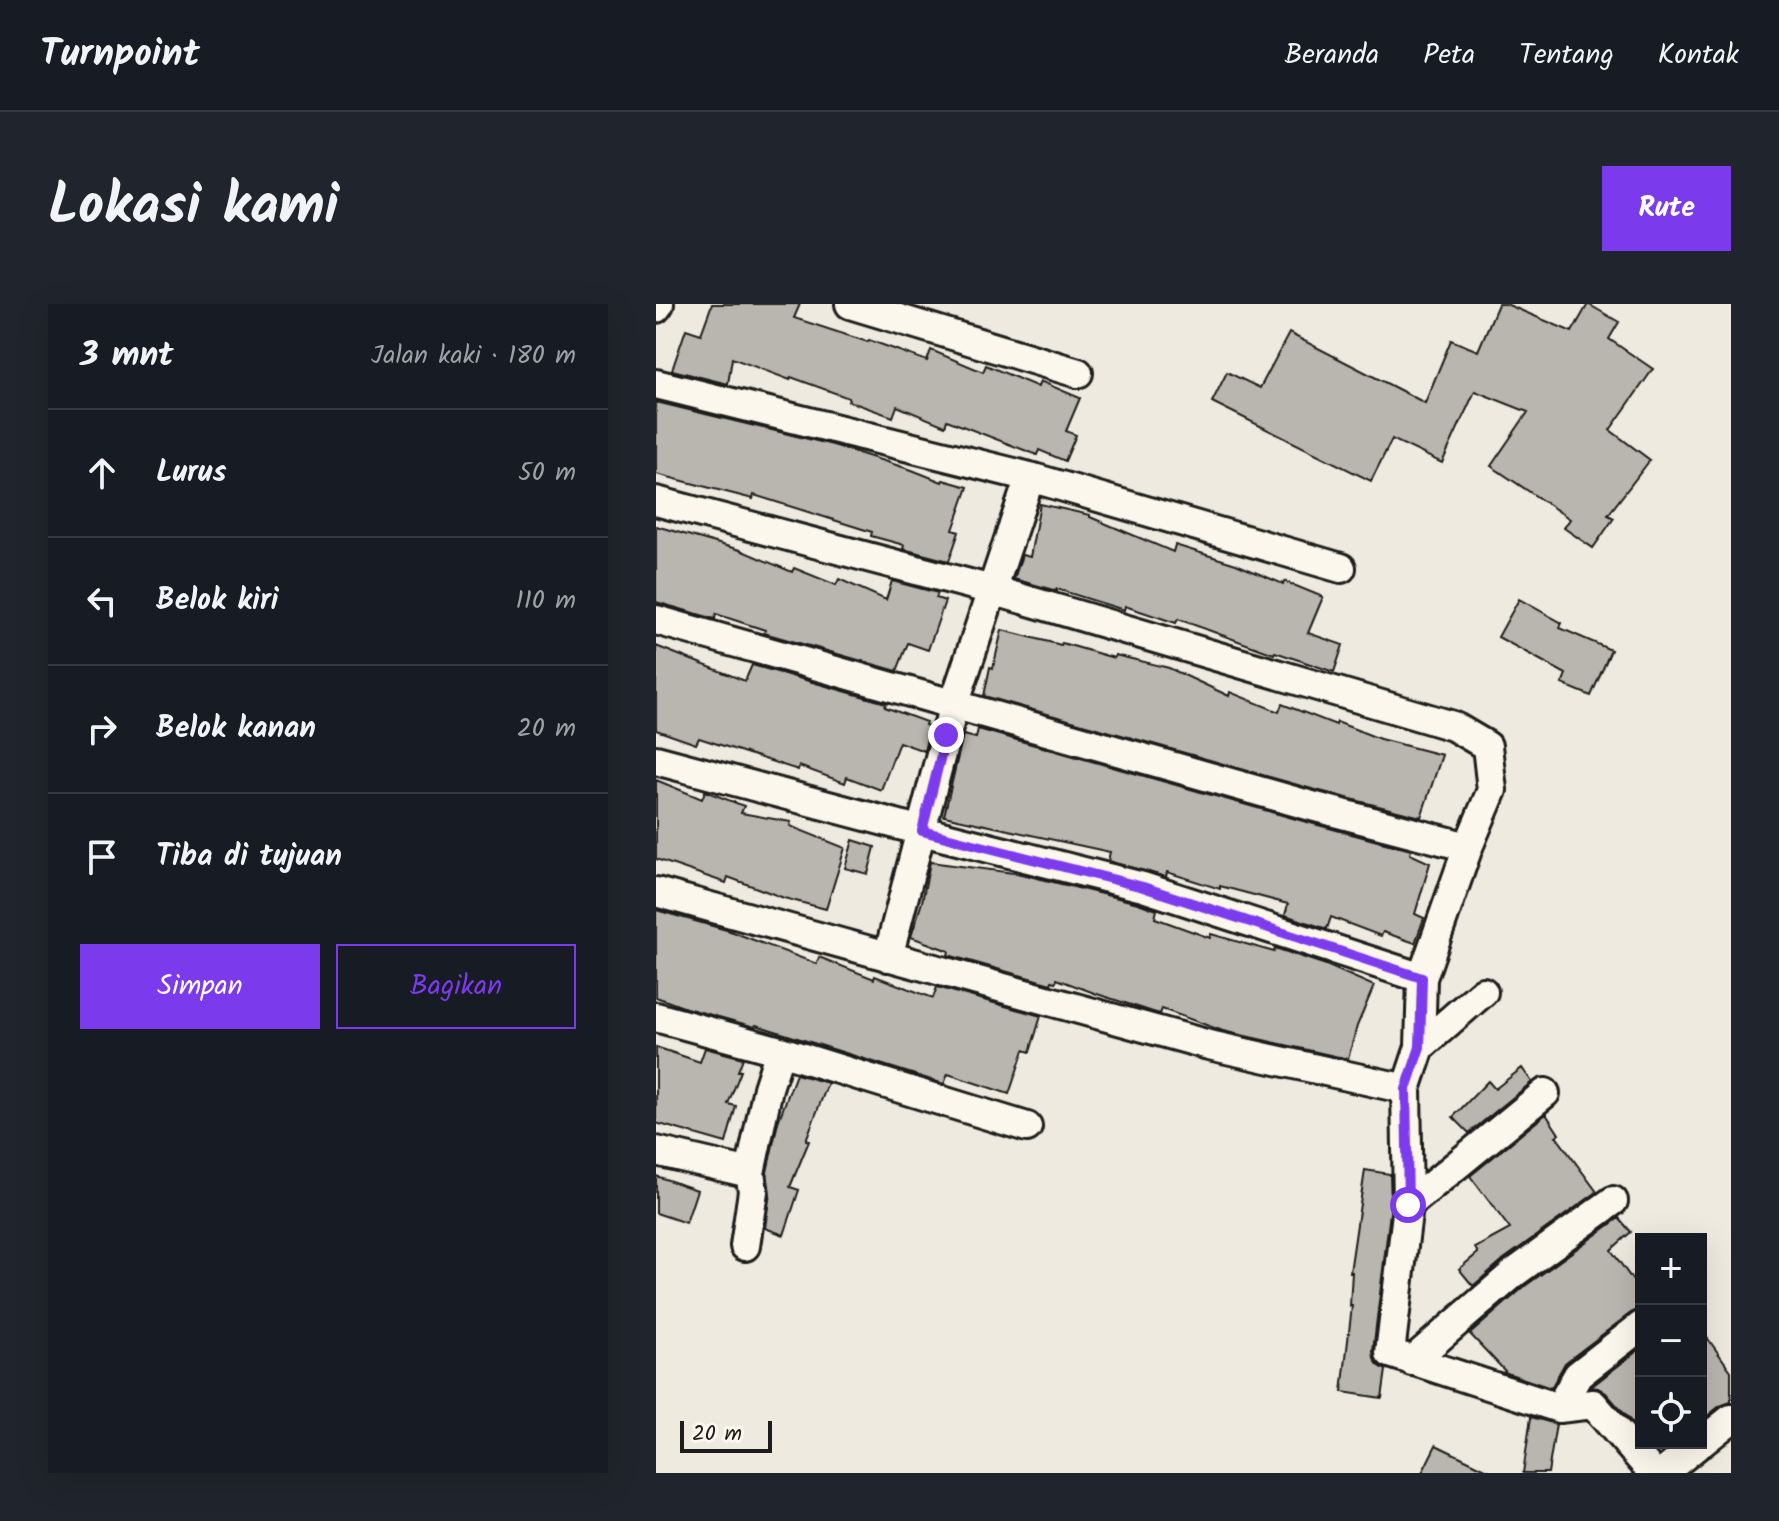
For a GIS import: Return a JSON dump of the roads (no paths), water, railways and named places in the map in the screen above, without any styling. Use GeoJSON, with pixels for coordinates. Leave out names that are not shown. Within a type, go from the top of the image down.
{"type":"FeatureCollection","features":[{"type":"Feature","properties":{"kind":"street"},"geometry":{"type":"LineString","coordinates":[[850,304],[1078,373]]}},
{"type":"Feature","properties":{"kind":"street"},"geometry":{"type":"LineString","coordinates":[[656,384],[1030,477],[1341,568]]}},
{"type":"Feature","properties":{"kind":"street"},"geometry":{"type":"LineString","coordinates":[[888,957],[954,704],[1030,477]]}},
{"type":"Feature","properties":{"kind":"street"},"geometry":{"type":"LineString","coordinates":[[656,501],[992,590],[1453,726],[1487,746],[1492,790],[1468,847],[1422,978],[1420,1047],[1406,1089],[1408,1205],[1390,1353],[1559,1408],[1593,1404],[1653,1473]]}},
{"type":"Feature","properties":{"kind":"street"},"geometry":{"type":"LineString","coordinates":[[656,620],[1308,805],[1468,847]]}},
{"type":"Feature","properties":{"kind":"street"},"geometry":{"type":"LineString","coordinates":[[656,760],[1143,887],[1422,978]]}},
{"type":"Feature","properties":{"kind":"street"},"geometry":{"type":"LineString","coordinates":[[656,892],[1209,1045],[1406,1089]]}},
{"type":"Feature","properties":{"kind":"street"},"geometry":{"type":"LineString","coordinates":[[1420,1047],[1483,992]]}},
{"type":"Feature","properties":{"kind":"street"},"geometry":{"type":"LineString","coordinates":[[656,1017],[780,1051],[1027,1127]]}},
{"type":"Feature","properties":{"kind":"street"},"geometry":{"type":"LineString","coordinates":[[745,1246],[753,1191],[750,1173],[768,1088],[780,1051]]}},
{"type":"Feature","properties":{"kind":"street"},"geometry":{"type":"LineString","coordinates":[[1408,1205],[1545,1093]]}},
{"type":"Feature","properties":{"kind":"street"},"geometry":{"type":"LineString","coordinates":[[656,1151],[750,1173]]}},
{"type":"Feature","properties":{"kind":"street"},"geometry":{"type":"LineString","coordinates":[[1412,1361],[1514,1273],[1613,1201]]}},
{"type":"Feature","properties":{"kind":"street"},"geometry":{"type":"LineString","coordinates":[[1559,1408],[1578,1375],[1635,1331]]}},
{"type":"Feature","properties":{"kind":"street"},"geometry":{"type":"LineString","coordinates":[[1707,1438],[1731,1419]]}},
{"type":"Feature","properties":{"kind":"street"},"geometry":{"type":"LineString","coordinates":[[1663,1473],[1693,1449]]}}]}
